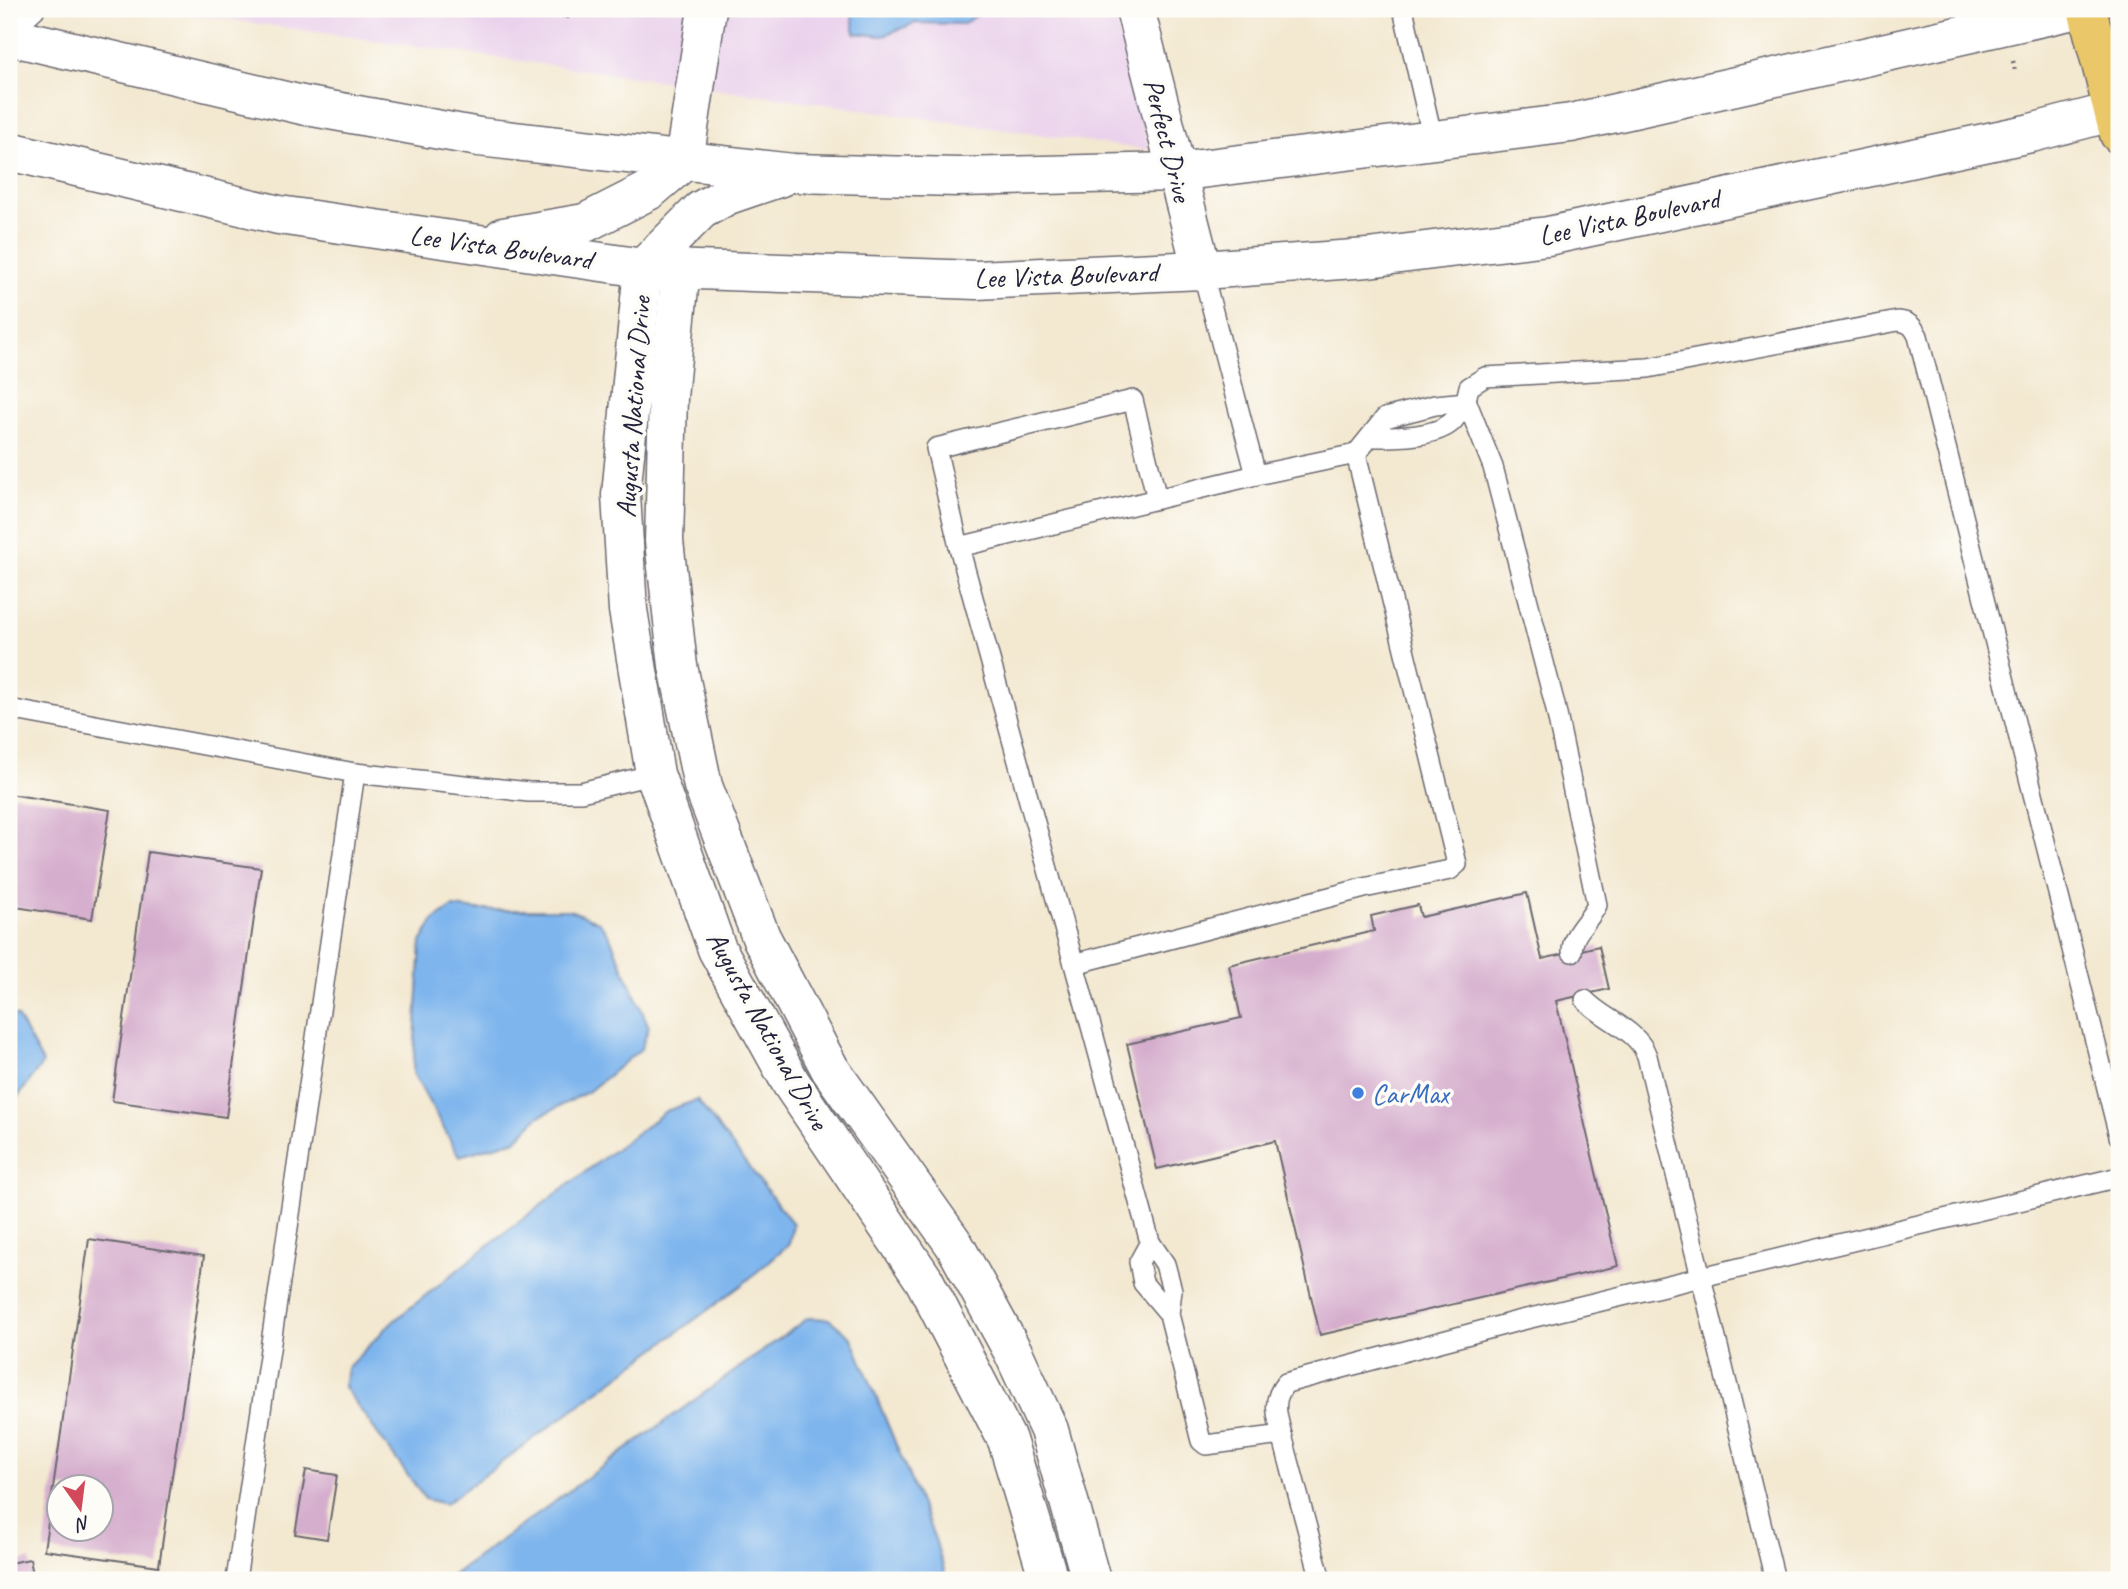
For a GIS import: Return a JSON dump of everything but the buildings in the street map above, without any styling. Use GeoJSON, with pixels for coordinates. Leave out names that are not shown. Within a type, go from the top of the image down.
{"type":"FeatureCollection","features":[{"type":"Feature","properties":{"kind":"main road"},"geometry":{"type":"LineString","coordinates":[[2087,9],[2117,119]]}},
{"type":"Feature","properties":{"kind":"street"},"geometry":{"type":"LineString","coordinates":[[470,243],[585,223],[650,190],[684,161],[707,9]]}},
{"type":"Feature","properties":{"kind":"street","name":"Perfect Drive"},"geometry":{"type":"LineString","coordinates":[[1135,9],[1202,270]]}},
{"type":"Feature","properties":{"kind":"street"},"geometry":{"type":"LineString","coordinates":[[9,35],[302,105],[479,137],[793,173],[958,177],[1176,172],[1571,123],[2078,9]]}},
{"type":"Feature","properties":{"kind":"street","name":"Lee Vista Boulevard"},"geometry":{"type":"LineString","coordinates":[[9,151],[279,215],[643,268],[976,280],[1202,270],[1367,258],[1548,236],[2031,133],[2117,119]]}},
{"type":"Feature","properties":{"kind":"street"},"geometry":{"type":"LineString","coordinates":[[643,268],[701,210],[728,195],[793,173]]}},
{"type":"Feature","properties":{"kind":"street","name":"Augusta National Drive"},"geometry":{"type":"LineString","coordinates":[[643,268],[621,495],[628,610],[655,774],[717,948],[791,1083],[924,1280],[1007,1440],[1049,1580]]}},
{"type":"Feature","properties":{"kind":"street","name":"Augusta National Drive"},"geometry":{"type":"LineString","coordinates":[[681,268],[668,397],[664,541],[678,666],[703,786],[761,937],[830,1069],[954,1244],[1013,1352],[1049,1430],[1091,1580]]}},
{"type":"Feature","properties":{"kind":"lane"},"geometry":{"type":"LineString","coordinates":[[9,35],[35,9]]}},
{"type":"Feature","properties":{"kind":"lane"},"geometry":{"type":"LineString","coordinates":[[1403,9],[1433,141]]}},
{"type":"Feature","properties":{"kind":"lane"},"geometry":{"type":"LineString","coordinates":[[1202,270],[1256,475]]}},
{"type":"Feature","properties":{"kind":"lane"},"geometry":{"type":"LineString","coordinates":[[1572,952],[1572,942],[1597,905],[1555,705],[1493,467],[1467,402],[1469,387],[1485,377],[1648,368],[1898,321],[1905,322],[1913,326],[1921,349],[2119,1136]]}},
{"type":"Feature","properties":{"kind":"lane"},"geometry":{"type":"LineString","coordinates":[[1157,499],[1133,400],[936,448],[959,547],[1150,1242],[1165,1264],[1172,1290],[1169,1314],[1201,1441],[1206,1445],[1282,1435]]}},
{"type":"Feature","properties":{"kind":"lane"},"geometry":{"type":"LineString","coordinates":[[959,547],[1256,475],[1356,454],[1370,437],[1408,438],[1451,423],[1467,402]]}},
{"type":"Feature","properties":{"kind":"lane"},"geometry":{"type":"LineString","coordinates":[[1074,964],[1364,888],[1450,870],[1457,864],[1356,454]]}},
{"type":"Feature","properties":{"kind":"lane"},"geometry":{"type":"LineString","coordinates":[[9,709],[355,772],[529,792],[581,792],[655,774]]}},
{"type":"Feature","properties":{"kind":"lane"},"geometry":{"type":"LineString","coordinates":[[236,1580],[355,772]]}},
{"type":"Feature","properties":{"kind":"lane"},"geometry":{"type":"LineString","coordinates":[[1585,1000],[1594,1010],[1636,1037],[1644,1047],[1775,1580]]}},
{"type":"Feature","properties":{"kind":"lane"},"geometry":{"type":"LineString","coordinates":[[1321,1580],[1275,1403],[1286,1383],[1518,1321],[2119,1177]]}},
{"type":"Feature","properties":{"kind":"shaded area"},"geometry":{"type":"Polygon","coordinates":[[[154,9],[1113,9],[1149,150],[154,9]]]}},
{"type":"Feature","properties":{"kind":"water"},"geometry":{"type":"Polygon","coordinates":[[[851,9],[985,9],[964,24],[915,23],[882,36],[855,33],[851,9]]]}},
{"type":"Feature","properties":{"kind":"water"},"geometry":{"type":"Polygon","coordinates":[[[453,907],[478,910],[570,910],[599,922],[609,935],[649,1027],[641,1049],[588,1092],[538,1117],[516,1140],[459,1156],[413,1073],[421,942],[434,920],[453,907]]]}},
{"type":"Feature","properties":{"kind":"water"},"geometry":{"type":"Polygon","coordinates":[[[9,1014],[17,1016],[43,1063],[9,1109],[9,1014]]]}},
{"type":"Feature","properties":{"kind":"water"},"geometry":{"type":"Polygon","coordinates":[[[697,1100],[793,1224],[789,1244],[743,1284],[445,1504],[425,1499],[344,1387],[347,1368],[390,1324],[495,1240],[666,1111],[697,1100]]]}},
{"type":"Feature","properties":{"kind":"water"},"geometry":{"type":"Polygon","coordinates":[[[808,1318],[829,1319],[852,1338],[935,1539],[947,1580],[446,1580],[808,1318]]]}},
{"type":"Feature","properties":{"kind":"place","name":"CarMax"},"geometry":{"type":"Point","coordinates":[1358,1093]}}]}
